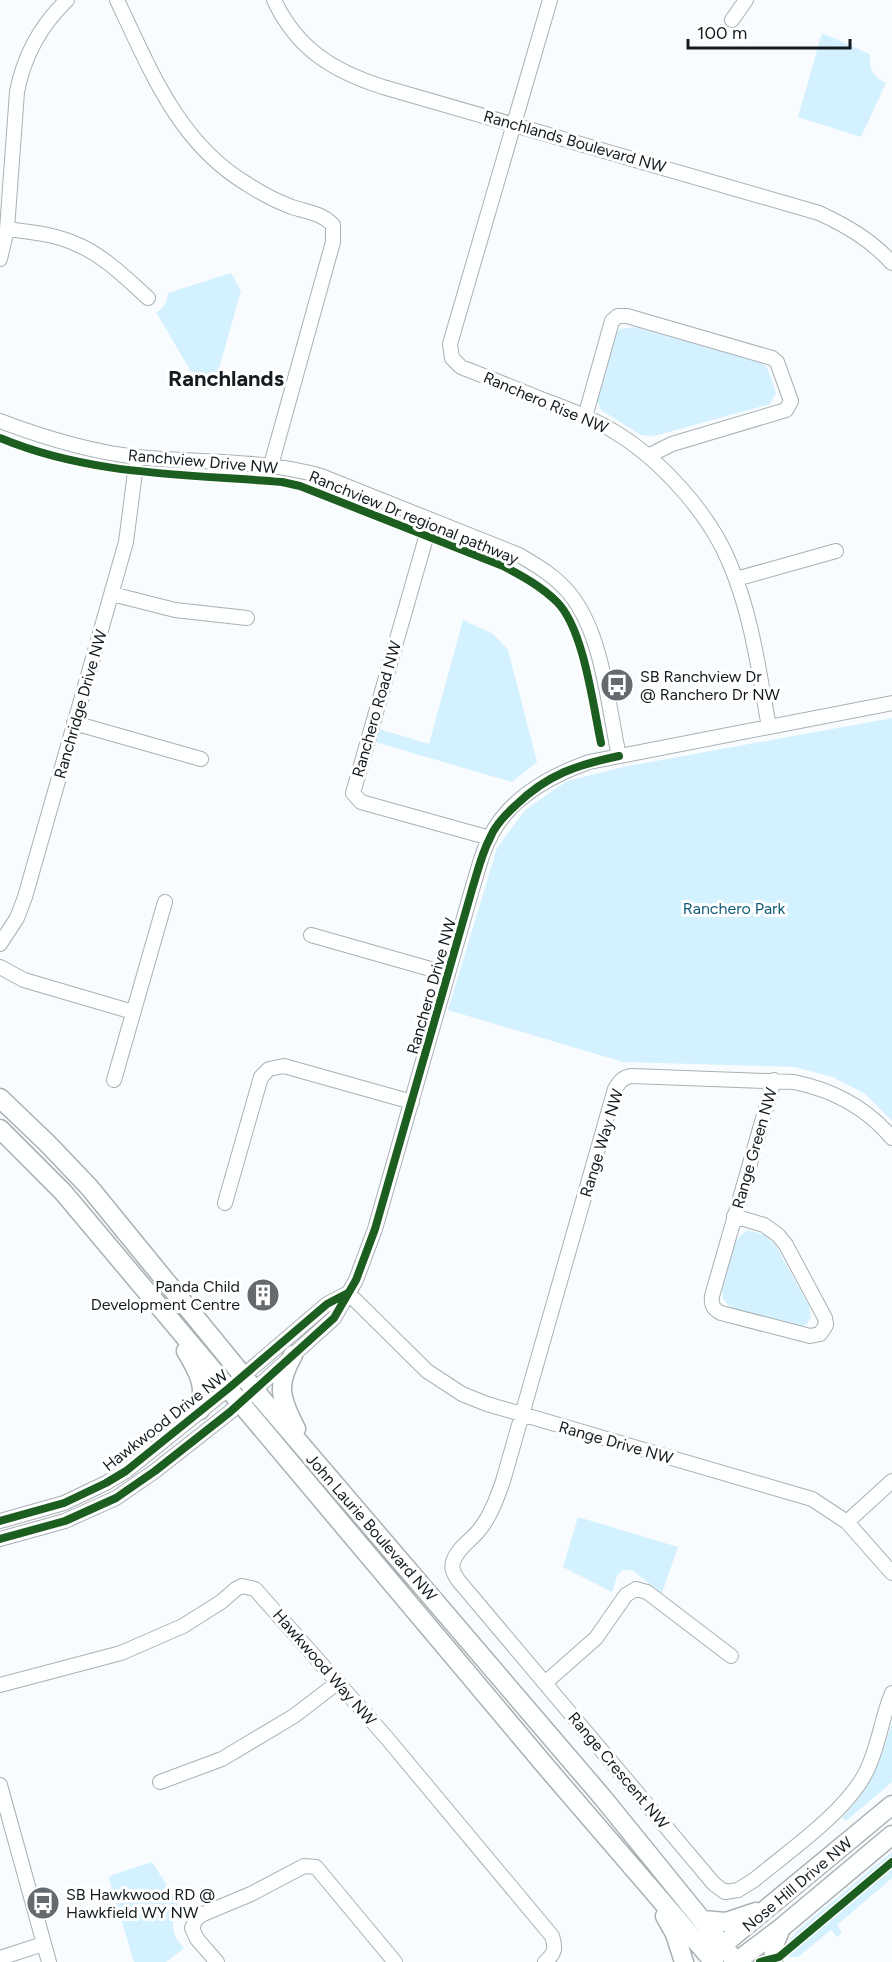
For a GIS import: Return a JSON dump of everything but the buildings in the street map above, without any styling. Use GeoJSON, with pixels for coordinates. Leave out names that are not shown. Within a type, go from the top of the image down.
{"type":"FeatureCollection","features":[{"type":"Feature","properties":{"kind":"main road","name":"John Laurie Boulevard NW"},"geometry":{"type":"LineString","coordinates":[[0,1098],[89,1187],[387,1578],[644,1881],[711,1956],[736,1962]]}},
{"type":"Feature","properties":{"kind":"main road","name":"John Laurie Boulevard NW"},"geometry":{"type":"LineString","coordinates":[[0,1129],[63,1192],[181,1332],[304,1447],[595,1790],[702,1920],[711,1956]]}},
{"type":"Feature","properties":{"kind":"main road"},"geometry":{"type":"LineString","coordinates":[[181,1332],[182,1345],[198,1372],[203,1390],[200,1410]]}},
{"type":"Feature","properties":{"kind":"main road"},"geometry":{"type":"LineString","coordinates":[[293,1356],[285,1371],[281,1393],[304,1447]]}},
{"type":"Feature","properties":{"kind":"main road","name":"Nose Hill Drive NW"},"geometry":{"type":"LineString","coordinates":[[711,1956],[892,1805]]}},
{"type":"Feature","properties":{"kind":"main road","name":"Nose Hill Drive NW"},"geometry":{"type":"LineString","coordinates":[[736,1962],[781,1928],[892,1835]]}},
{"type":"Feature","properties":{"kind":"main road"},"geometry":{"type":"LineString","coordinates":[[644,1881],[675,1935],[684,1962]]}},
{"type":"Feature","properties":{"kind":"main road"},"geometry":{"type":"LineString","coordinates":[[702,1920],[726,1922],[742,1918],[774,1903]]}},
{"type":"Feature","properties":{"kind":"main road"},"geometry":{"type":"LineString","coordinates":[[773,1962],[775,1943],[781,1928]]}},
{"type":"Feature","properties":{"kind":"street"},"geometry":{"type":"LineString","coordinates":[[0,259],[7,229],[19,78],[34,40],[67,0]]}},
{"type":"Feature","properties":{"kind":"street"},"geometry":{"type":"LineString","coordinates":[[117,0],[162,92],[177,117],[193,137],[239,179],[292,207],[321,216],[333,225],[333,242],[271,465]]}},
{"type":"Feature","properties":{"kind":"street","name":"Ranchlands Boulevard NW"},"geometry":{"type":"LineString","coordinates":[[274,0],[282,16],[300,40],[342,72],[383,87],[819,213],[847,226],[876,246],[892,263]]}},
{"type":"Feature","properties":{"kind":"street","name":"Ranchero Rise NW"},"geometry":{"type":"LineString","coordinates":[[550,0],[450,344],[452,358],[461,367],[585,417],[615,432],[666,471],[699,512],[724,551],[736,579],[745,605],[755,649],[769,727]]}},
{"type":"Feature","properties":{"kind":"street"},"geometry":{"type":"LineString","coordinates":[[732,20],[746,0]]}},
{"type":"Feature","properties":{"kind":"street"},"geometry":{"type":"LineString","coordinates":[[7,229],[58,237],[77,244],[101,258],[148,298]]}},
{"type":"Feature","properties":{"kind":"street"},"geometry":{"type":"LineString","coordinates":[[585,417],[612,321],[618,316],[627,316],[772,358],[778,363],[791,401],[786,410],[672,444],[648,456]]}},
{"type":"Feature","properties":{"kind":"street","name":"Ranchview Drive NW"},"geometry":{"type":"LineString","coordinates":[[0,421],[63,442],[137,457],[271,465],[298,469],[321,476],[519,555],[558,580],[577,603],[593,637],[601,664],[619,756]]}},
{"type":"Feature","properties":{"kind":"street","name":"Ranchridge Drive NW"},"geometry":{"type":"LineString","coordinates":[[0,944],[17,918],[25,897],[112,594],[126,542],[137,457]]}},
{"type":"Feature","properties":{"kind":"street","name":"Ranchero Road NW"},"geometry":{"type":"LineString","coordinates":[[431,520],[353,794],[361,802],[490,838]]}},
{"type":"Feature","properties":{"kind":"street"},"geometry":{"type":"LineString","coordinates":[[736,579],[836,551]]}},
{"type":"Feature","properties":{"kind":"street"},"geometry":{"type":"LineString","coordinates":[[112,594],[175,610],[247,618]]}},
{"type":"Feature","properties":{"kind":"street","name":"Ranchero Drive NW"},"geometry":{"type":"LineString","coordinates":[[242,1388],[293,1356],[334,1318],[362,1268],[490,838],[510,810],[529,792],[549,778],[589,762],[892,703]]}},
{"type":"Feature","properties":{"kind":"street"},"geometry":{"type":"LineString","coordinates":[[75,723],[201,759]]}},
{"type":"Feature","properties":{"kind":"street"},"geometry":{"type":"LineString","coordinates":[[114,1080],[165,902]]}},
{"type":"Feature","properties":{"kind":"street"},"geometry":{"type":"LineString","coordinates":[[311,935],[448,974]]}},
{"type":"Feature","properties":{"kind":"street"},"geometry":{"type":"LineString","coordinates":[[0,967],[24,980],[133,1012]]}},
{"type":"Feature","properties":{"kind":"street"},"geometry":{"type":"LineString","coordinates":[[225,1203],[261,1077],[269,1069],[284,1066],[412,1102]]}},
{"type":"Feature","properties":{"kind":"street","name":"Range Way NW"},"geometry":{"type":"LineString","coordinates":[[522,1414],[615,1089],[625,1077],[774,1080],[815,1086],[853,1103],[873,1118],[892,1138]]}},
{"type":"Feature","properties":{"kind":"street","name":"Range Green NW"},"geometry":{"type":"LineString","coordinates":[[734,1216],[770,1228],[786,1245],[825,1318],[826,1325],[820,1334],[810,1336],[715,1310],[711,1303],[734,1216],[774,1080]]}},
{"type":"Feature","properties":{"kind":"street"},"geometry":{"type":"LineString","coordinates":[[242,1388],[327,1304],[348,1293]]}},
{"type":"Feature","properties":{"kind":"street","name":"Range Drive NW"},"geometry":{"type":"LineString","coordinates":[[348,1293],[427,1371],[462,1394],[522,1414],[812,1499],[847,1522],[892,1573]]}},
{"type":"Feature","properties":{"kind":"street","name":"Hawkwood Drive NW"},"geometry":{"type":"LineString","coordinates":[[0,1521],[64,1503],[106,1483],[150,1452],[200,1410],[242,1388]]}},
{"type":"Feature","properties":{"kind":"street","name":"Hawkwood Drive NW"},"geometry":{"type":"LineString","coordinates":[[0,1539],[65,1521],[116,1498],[230,1412],[242,1388]]}},
{"type":"Feature","properties":{"kind":"street","name":"Range Crescent NW"},"geometry":{"type":"LineString","coordinates":[[522,1414],[497,1499],[480,1529],[458,1553],[452,1567],[453,1573],[714,1884],[725,1892],[738,1890],[754,1880],[845,1804],[856,1790],[871,1762],[892,1693]]}},
{"type":"Feature","properties":{"kind":"street"},"geometry":{"type":"LineString","coordinates":[[847,1522],[892,1481]]}},
{"type":"Feature","properties":{"kind":"street"},"geometry":{"type":"LineString","coordinates":[[106,1483],[116,1498]]}},
{"type":"Feature","properties":{"kind":"street","name":"Hawkwood Way NW"},"geometry":{"type":"LineString","coordinates":[[0,1685],[121,1653],[183,1626],[242,1586],[255,1589],[386,1737],[552,1936],[555,1945],[554,1953],[545,1962]]}},
{"type":"Feature","properties":{"kind":"street"},"geometry":{"type":"LineString","coordinates":[[545,1683],[596,1638],[626,1595],[636,1589],[647,1592],[731,1656]]}},
{"type":"Feature","properties":{"kind":"street"},"geometry":{"type":"LineString","coordinates":[[160,1782],[222,1759],[294,1716],[337,1683]]}},
{"type":"Feature","properties":{"kind":"street"},"geometry":{"type":"LineString","coordinates":[[0,1785],[2,1802],[49,1962]]}},
{"type":"Feature","properties":{"kind":"street"},"geometry":{"type":"LineString","coordinates":[[217,1962],[197,1939],[192,1928],[196,1919],[304,1866],[316,1867],[395,1962]]}},
{"type":"Feature","properties":{"kind":"street"},"geometry":{"type":"LineString","coordinates":[[0,1958],[43,1944]]}},
{"type":"Feature","properties":{"kind":"green space"},"geometry":{"type":"Polygon","coordinates":[[[822,33],[870,54],[872,72],[886,83],[861,137],[798,117],[822,33]]]}},
{"type":"Feature","properties":{"kind":"green space"},"geometry":{"type":"Polygon","coordinates":[[[231,273],[241,291],[216,379],[196,380],[156,312],[162,309],[168,293],[231,273]]]}},
{"type":"Feature","properties":{"kind":"green space"},"geometry":{"type":"Polygon","coordinates":[[[635,327],[760,362],[767,367],[776,393],[770,404],[654,436],[641,435],[601,410],[597,400],[613,340],[619,329],[635,327]]]}},
{"type":"Feature","properties":{"kind":"green space"},"geometry":{"type":"Polygon","coordinates":[[[463,620],[493,634],[508,650],[537,762],[512,782],[375,742],[379,729],[429,744],[463,620]]]}},
{"type":"Feature","properties":{"kind":"green space","name":"Ranchero Park"},"geometry":{"type":"Polygon","coordinates":[[[892,718],[892,1121],[865,1094],[833,1077],[795,1067],[623,1062],[448,1010],[497,848],[525,810],[567,781],[623,767],[892,718]]]}},
{"type":"Feature","properties":{"kind":"green space"},"geometry":{"type":"Polygon","coordinates":[[[748,1230],[766,1235],[776,1246],[809,1306],[811,1317],[806,1325],[800,1327],[732,1308],[723,1299],[722,1289],[736,1241],[748,1230]]]}},
{"type":"Feature","properties":{"kind":"green space"},"geometry":{"type":"Polygon","coordinates":[[[578,1517],[678,1547],[662,1593],[632,1570],[622,1570],[617,1576],[612,1592],[563,1567],[578,1517]]]}},
{"type":"Feature","properties":{"kind":"green space"},"geometry":{"type":"Polygon","coordinates":[[[892,1722],[892,1782],[846,1821],[842,1817],[860,1795],[873,1773],[892,1722]]]}},
{"type":"Feature","properties":{"kind":"green space"},"geometry":{"type":"Polygon","coordinates":[[[892,1852],[892,1858],[783,1948],[796,1932],[892,1852]]]}},
{"type":"Feature","properties":{"kind":"green space"},"geometry":{"type":"Polygon","coordinates":[[[152,1862],[180,1906],[174,1917],[173,1928],[176,1938],[184,1948],[166,1962],[134,1962],[109,1879],[112,1875],[152,1862]]]}},
{"type":"Feature","properties":{"kind":"green space"},"geometry":{"type":"Polygon","coordinates":[[[892,1865],[892,1878],[837,1925],[842,1933],[837,1937],[831,1930],[798,1957],[784,1957],[892,1865]]]}},
{"type":"Feature","properties":{"kind":"cycle path","name":"Ranchview Dr regional pathway"},"geometry":{"type":"LineString","coordinates":[[0,438],[69,460],[104,467],[175,475],[282,482],[300,486],[503,566],[544,591],[566,614],[581,649],[601,743]]}},
{"type":"Feature","properties":{"kind":"cycle path"},"geometry":{"type":"LineString","coordinates":[[0,1539],[65,1521],[116,1498],[155,1471],[230,1412],[334,1318],[356,1280],[375,1229],[473,886],[492,833],[512,808],[552,778],[576,767],[619,756]]}},
{"type":"Feature","properties":{"kind":"cycle path"},"geometry":{"type":"LineString","coordinates":[[0,1521],[64,1503],[126,1471],[229,1388],[327,1304],[348,1293]]}},
{"type":"Feature","properties":{"kind":"cycle path"},"geometry":{"type":"LineString","coordinates":[[760,1962],[779,1957],[892,1862]]}},
{"type":"Feature","properties":{"kind":"place","name":"SB Ranchview Dr @ Ranchero Dr NW"},"geometry":{"type":"Point","coordinates":[617,685]}},
{"type":"Feature","properties":{"kind":"place","name":"Panda Child Development Centre"},"geometry":{"type":"Point","coordinates":[263,1295]}},
{"type":"Feature","properties":{"kind":"place","name":"SB Hawkwood RD @ Hawkfield WY NW"},"geometry":{"type":"Point","coordinates":[43,1903]}},
{"type":"Feature","properties":{"kind":"district","name":"Ranchlands"},"geometry":{"type":"Point","coordinates":[226,378]}}]}
